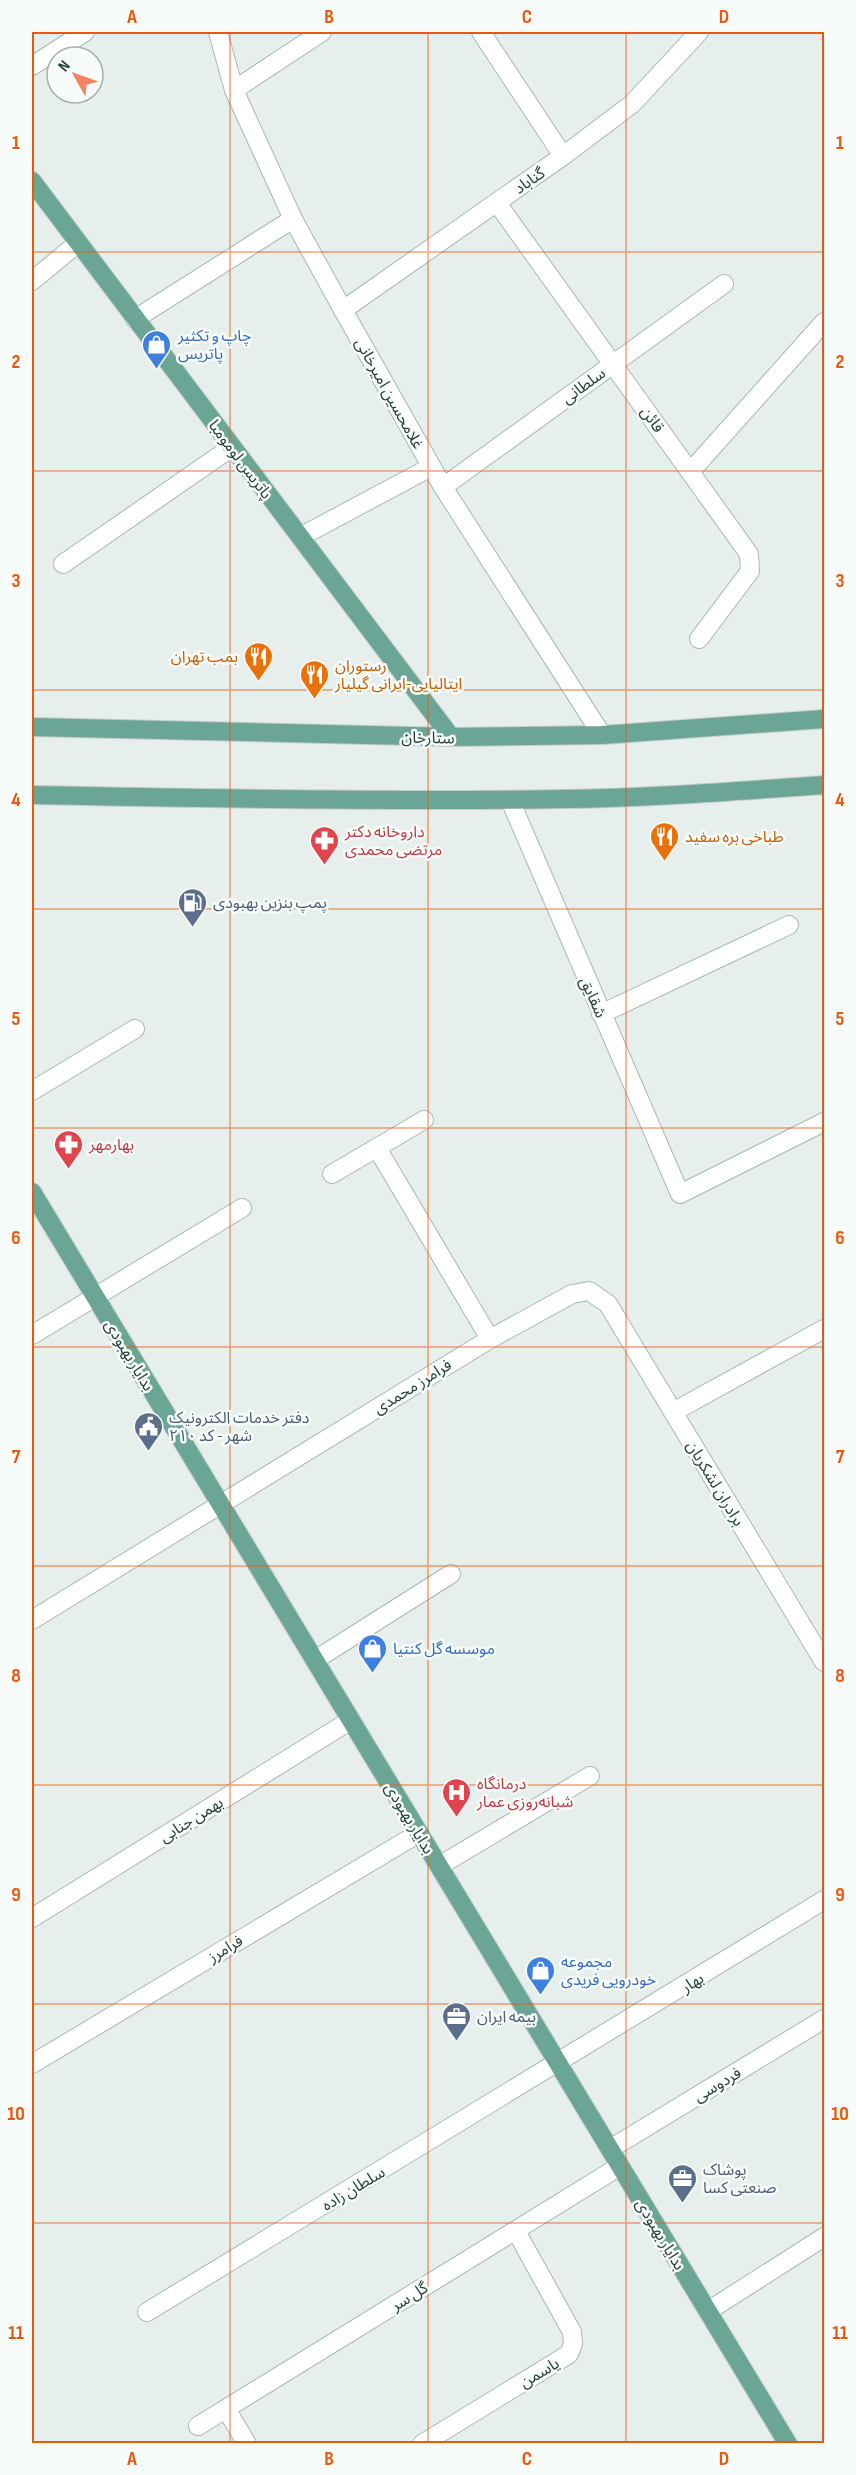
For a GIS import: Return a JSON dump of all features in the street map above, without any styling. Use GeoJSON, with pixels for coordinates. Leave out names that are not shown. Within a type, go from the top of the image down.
{"type":"FeatureCollection","features":[{"type":"Feature","properties":{"kind":"main road","name":"پاتریس لومومبا"},"geometry":{"type":"LineString","coordinates":[[32,182],[451,737]]}},
{"type":"Feature","properties":{"kind":"main road","name":"ستارخان"},"geometry":{"type":"LineString","coordinates":[[32,727],[451,737],[602,735],[825,719]]}},
{"type":"Feature","properties":{"kind":"main road"},"geometry":{"type":"LineString","coordinates":[[32,795],[510,800],[825,785]]}},
{"type":"Feature","properties":{"kind":"main road","name":"بدایار بهبودی"},"geometry":{"type":"LineString","coordinates":[[32,1192],[788,2444]]}},
{"type":"Feature","properties":{"kind":"street"},"geometry":{"type":"LineString","coordinates":[[32,66],[85,32]]}},
{"type":"Feature","properties":{"kind":"street","name":"غلامحسین امیرخانی"},"geometry":{"type":"LineString","coordinates":[[218,32],[234,90],[293,219],[431,467],[602,735]]}},
{"type":"Feature","properties":{"kind":"street"},"geometry":{"type":"LineString","coordinates":[[234,90],[322,32]]}},
{"type":"Feature","properties":{"kind":"street"},"geometry":{"type":"LineString","coordinates":[[481,32],[563,156]]}},
{"type":"Feature","properties":{"kind":"street","name":"گناباد"},"geometry":{"type":"LineString","coordinates":[[343,310],[563,156],[632,104],[699,32]]}},
{"type":"Feature","properties":{"kind":"street","name":"قائن"},"geometry":{"type":"LineString","coordinates":[[497,203],[691,471],[748,554],[750,571],[699,639]]}},
{"type":"Feature","properties":{"kind":"street"},"geometry":{"type":"LineString","coordinates":[[135,319],[293,219]]}},
{"type":"Feature","properties":{"kind":"street"},"geometry":{"type":"LineString","coordinates":[[32,281],[78,243]]}},
{"type":"Feature","properties":{"kind":"street","name":"سلطانی"},"geometry":{"type":"LineString","coordinates":[[443,487],[724,284]]}},
{"type":"Feature","properties":{"kind":"street"},"geometry":{"type":"LineString","coordinates":[[691,471],[825,321]]}},
{"type":"Feature","properties":{"kind":"street"},"geometry":{"type":"LineString","coordinates":[[63,564],[232,447]]}},
{"type":"Feature","properties":{"kind":"street"},"geometry":{"type":"LineString","coordinates":[[300,537],[431,467]]}},
{"type":"Feature","properties":{"kind":"street","name":"شقایق"},"geometry":{"type":"LineString","coordinates":[[510,800],[680,1194],[825,1122]]}},
{"type":"Feature","properties":{"kind":"street"},"geometry":{"type":"LineString","coordinates":[[601,1014],[789,925]]}},
{"type":"Feature","properties":{"kind":"street"},"geometry":{"type":"LineString","coordinates":[[32,1091],[135,1029]]}},
{"type":"Feature","properties":{"kind":"street"},"geometry":{"type":"LineString","coordinates":[[332,1174],[424,1120]]}},
{"type":"Feature","properties":{"kind":"street"},"geometry":{"type":"LineString","coordinates":[[377,1148],[490,1339]]}},
{"type":"Feature","properties":{"kind":"street"},"geometry":{"type":"LineString","coordinates":[[32,1335],[242,1208]]}},
{"type":"Feature","properties":{"kind":"street","name":"فرامرز محمدی"},"geometry":{"type":"LineString","coordinates":[[32,1620],[490,1339],[580,1291],[589,1291],[608,1304]]}},
{"type":"Feature","properties":{"kind":"street","name":"برادران لشکریان"},"geometry":{"type":"LineString","coordinates":[[608,1304],[673,1412],[819,1639],[825,1662]]}},
{"type":"Feature","properties":{"kind":"street"},"geometry":{"type":"LineString","coordinates":[[673,1412],[825,1329]]}},
{"type":"Feature","properties":{"kind":"street"},"geometry":{"type":"LineString","coordinates":[[315,1660],[451,1574]]}},
{"type":"Feature","properties":{"kind":"street","name":"بهمن جنابی"},"geometry":{"type":"LineString","coordinates":[[32,1918],[351,1720]]}},
{"type":"Feature","properties":{"kind":"street"},"geometry":{"type":"LineString","coordinates":[[440,1866],[590,1776]]}},
{"type":"Feature","properties":{"kind":"street","name":"فرامرز"},"geometry":{"type":"LineString","coordinates":[[32,2064],[419,1833]]}},
{"type":"Feature","properties":{"kind":"street","name":"بهار"},"geometry":{"type":"LineString","coordinates":[[559,2064],[825,1900]]}},
{"type":"Feature","properties":{"kind":"street","name":"فردوسی"},"geometry":{"type":"LineString","coordinates":[[610,2149],[825,2019]]}},
{"type":"Feature","properties":{"kind":"street","name":"سلطان زاده"},"geometry":{"type":"LineString","coordinates":[[147,2312],[559,2064]]}},
{"type":"Feature","properties":{"kind":"street","name":"گل سر"},"geometry":{"type":"LineString","coordinates":[[198,2426],[620,2166]]}},
{"type":"Feature","properties":{"kind":"street","name":"یاسمن"},"geometry":{"type":"LineString","coordinates":[[422,2444],[569,2354],[573,2344],[572,2332],[516,2231]]}},
{"type":"Feature","properties":{"kind":"street"},"geometry":{"type":"LineString","coordinates":[[708,2311],[825,2237]]}},
{"type":"Feature","properties":{"kind":"street"},"geometry":{"type":"LineString","coordinates":[[226,2409],[247,2444]]}},
{"type":"Feature","properties":{"kind":"place","name":"چاپ و تکثیر پاتریس"},"geometry":{"type":"Point","coordinates":[157,370]}},
{"type":"Feature","properties":{"kind":"place","name":"بمب تهران"},"geometry":{"type":"Point","coordinates":[259,682]}},
{"type":"Feature","properties":{"kind":"place","name":"رستوران ایتالیایی-ایرانی گیلیار"},"geometry":{"type":"Point","coordinates":[314,700]}},
{"type":"Feature","properties":{"kind":"place","name":"طباخی بره سفید"},"geometry":{"type":"Point","coordinates":[664,862]}},
{"type":"Feature","properties":{"kind":"place","name":"داروخانه دکتر مرتضی محمدی"},"geometry":{"type":"Point","coordinates":[324,866]}},
{"type":"Feature","properties":{"kind":"place","name":"پمپ بنزین بهبودی"},"geometry":{"type":"Point","coordinates":[192,928]}},
{"type":"Feature","properties":{"kind":"place","name":"بهارمهر"},"geometry":{"type":"Point","coordinates":[68,1170]}},
{"type":"Feature","properties":{"kind":"place","name":"دفتر خدمات الکترونیک شهر - کد ۲۱۰"},"geometry":{"type":"Point","coordinates":[148,1452]}},
{"type":"Feature","properties":{"kind":"place","name":"موسسه گل کنتیا"},"geometry":{"type":"Point","coordinates":[372,1674]}},
{"type":"Feature","properties":{"kind":"place","name":"درمانگاه شبانه‌روزی عمار"},"geometry":{"type":"Point","coordinates":[456,1818]}},
{"type":"Feature","properties":{"kind":"place","name":"مجموعه خودرویی فریدی"},"geometry":{"type":"Point","coordinates":[540,1996]}},
{"type":"Feature","properties":{"kind":"place","name":"بیمه ایران"},"geometry":{"type":"Point","coordinates":[456,2042]}},
{"type":"Feature","properties":{"kind":"place","name":"پوشاک صنعتی کسا"},"geometry":{"type":"Point","coordinates":[682,2204]}}]}
